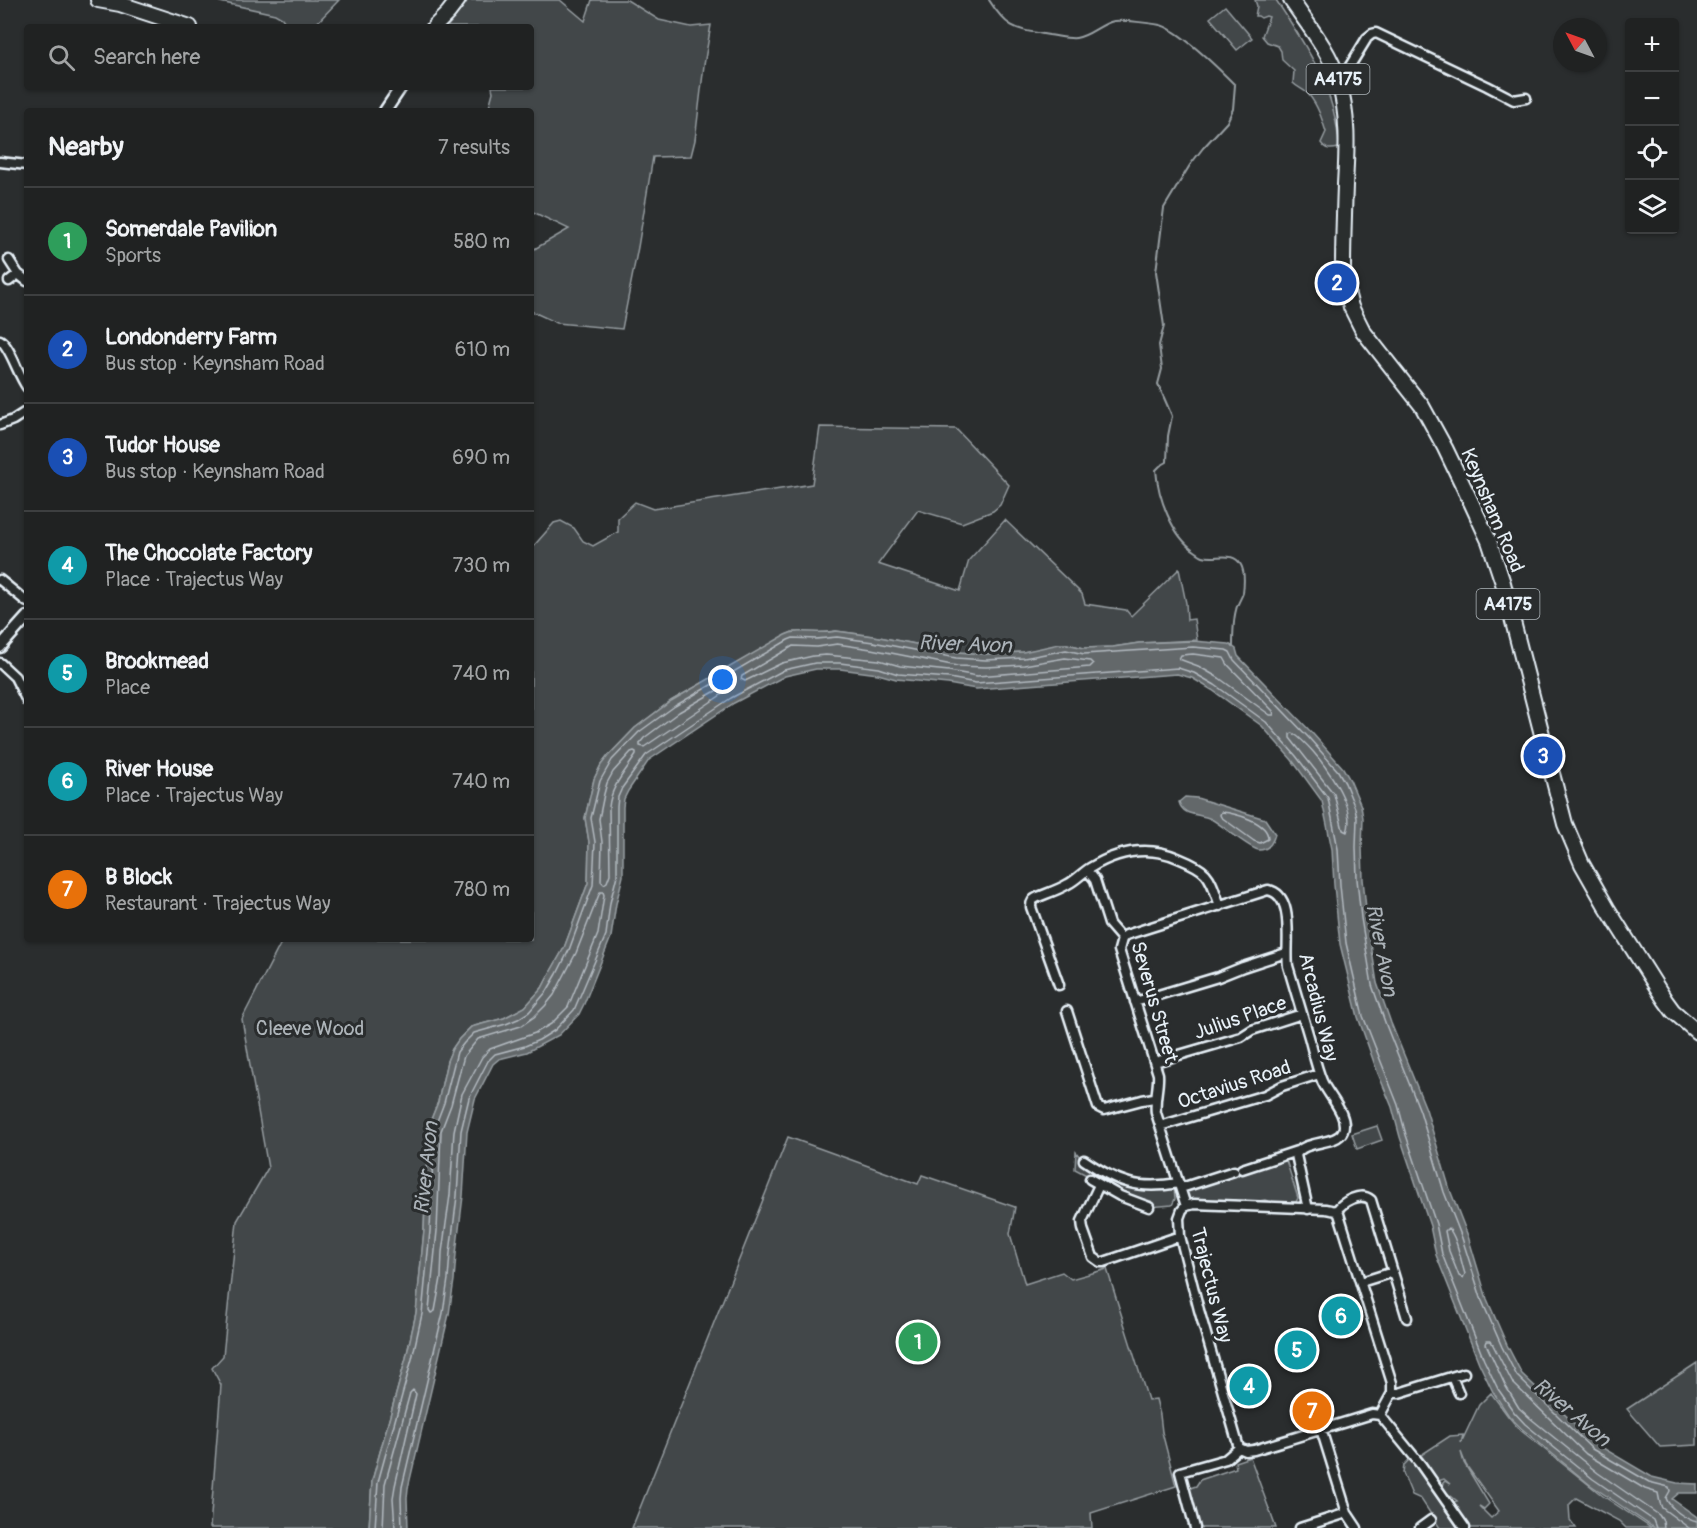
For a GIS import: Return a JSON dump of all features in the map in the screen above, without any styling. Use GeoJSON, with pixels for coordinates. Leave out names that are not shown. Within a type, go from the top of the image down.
{"type":"FeatureCollection","features":[{"type":"Feature","properties":{"kind":"main road"},"geometry":{"type":"LineString","coordinates":[[98,0],[120,2],[182,24]]}},
{"type":"Feature","properties":{"kind":"main road"},"geometry":{"type":"LineString","coordinates":[[437,24],[458,0]]}},
{"type":"Feature","properties":{"kind":"main road","name":"Keynsham Road"},"geometry":{"type":"LineString","coordinates":[[1290,0],[1328,56],[1338,80],[1344,108],[1347,140],[1343,269],[1351,307],[1364,331],[1422,406],[1445,448],[1489,541],[1503,583],[1562,814],[1582,864],[1665,1000],[1697,1032]]}},
{"type":"Feature","properties":{"kind":"street"},"geometry":{"type":"LineString","coordinates":[[1338,80],[1348,69],[1367,38],[1376,33],[1514,100],[1526,98]]}},
{"type":"Feature","properties":{"kind":"street"},"geometry":{"type":"LineString","coordinates":[[387,108],[399,90]]}},
{"type":"Feature","properties":{"kind":"street"},"geometry":{"type":"LineString","coordinates":[[0,162],[24,165]]}},
{"type":"Feature","properties":{"kind":"street"},"geometry":{"type":"LineString","coordinates":[[9,260],[24,279]]}},
{"type":"Feature","properties":{"kind":"street"},"geometry":{"type":"LineString","coordinates":[[9,281],[18,274]]}},
{"type":"Feature","properties":{"kind":"street"},"geometry":{"type":"LineString","coordinates":[[0,340],[5,344],[24,382]]}},
{"type":"Feature","properties":{"kind":"street"},"geometry":{"type":"LineString","coordinates":[[0,425],[24,413]]}},
{"type":"Feature","properties":{"kind":"street"},"geometry":{"type":"LineString","coordinates":[[0,580],[24,600]]}},
{"type":"Feature","properties":{"kind":"street"},"geometry":{"type":"LineString","coordinates":[[0,647],[24,620]]}},
{"type":"Feature","properties":{"kind":"street"},"geometry":{"type":"LineString","coordinates":[[0,663],[15,677],[24,695]]}},
{"type":"Feature","properties":{"kind":"street"},"geometry":{"type":"LineString","coordinates":[[1059,985],[1031,903],[1033,899],[1067,885],[1103,860],[1122,854],[1151,850],[1181,859],[1204,872],[1211,879],[1220,906]]}},
{"type":"Feature","properties":{"kind":"street","name":"Severus Street"},"geometry":{"type":"LineString","coordinates":[[1088,870],[1095,880],[1109,924],[1122,939],[1119,950],[1159,1081],[1155,1098],[1156,1113],[1186,1206]]}},
{"type":"Feature","properties":{"kind":"street","name":"Arcadius Way"},"geometry":{"type":"LineString","coordinates":[[1122,939],[1126,935],[1268,890],[1275,891],[1279,895],[1288,921],[1287,966],[1319,1074],[1325,1088],[1335,1101],[1344,1124],[1340,1135],[1297,1151],[1180,1185]]}},
{"type":"Feature","properties":{"kind":"street"},"geometry":{"type":"LineString","coordinates":[[1135,1002],[1286,954]]}},
{"type":"Feature","properties":{"kind":"street"},"geometry":{"type":"LineString","coordinates":[[1068,1011],[1098,1107],[1104,1110],[1155,1098]]}},
{"type":"Feature","properties":{"kind":"street","name":"Julius Place"},"geometry":{"type":"LineString","coordinates":[[1155,1062],[1241,1037],[1252,1030],[1302,1014]]}},
{"type":"Feature","properties":{"kind":"street","name":"Octavius Road"},"geometry":{"type":"LineString","coordinates":[[1160,1126],[1265,1095],[1282,1086],[1319,1074]]}},
{"type":"Feature","properties":{"kind":"street"},"geometry":{"type":"LineString","coordinates":[[1297,1151],[1296,1159],[1308,1209]]}},
{"type":"Feature","properties":{"kind":"street"},"geometry":{"type":"LineString","coordinates":[[1084,1160],[1110,1176],[1135,1185],[1152,1187],[1180,1185]]}},
{"type":"Feature","properties":{"kind":"street"},"geometry":{"type":"LineString","coordinates":[[1090,1179],[1120,1196],[1149,1207]]}},
{"type":"Feature","properties":{"kind":"street"},"geometry":{"type":"LineString","coordinates":[[1099,1185],[1082,1221],[1093,1257],[1096,1260],[1104,1262],[1180,1236]]}},
{"type":"Feature","properties":{"kind":"street"},"geometry":{"type":"LineString","coordinates":[[1380,1415],[1392,1393],[1392,1383],[1342,1219],[1336,1211],[1345,1202],[1360,1197],[1369,1198],[1373,1203],[1407,1318]]}},
{"type":"Feature","properties":{"kind":"street","name":"Trajectus Way"},"geometry":{"type":"LineString","coordinates":[[1239,1448],[1180,1236],[1179,1218],[1182,1210],[1194,1204],[1336,1211]]}},
{"type":"Feature","properties":{"kind":"street"},"geometry":{"type":"LineString","coordinates":[[1361,1282],[1393,1272]]}},
{"type":"Feature","properties":{"kind":"street"},"geometry":{"type":"LineString","coordinates":[[1392,1393],[1399,1393],[1464,1373]]}},
{"type":"Feature","properties":{"kind":"street"},"geometry":{"type":"LineString","coordinates":[[1452,1377],[1459,1393]]}},
{"type":"Feature","properties":{"kind":"street"},"geometry":{"type":"LineString","coordinates":[[1195,1528],[1180,1472],[1226,1459],[1239,1448],[1246,1451],[1254,1450],[1372,1414],[1380,1415],[1421,1465],[1465,1528]]}},
{"type":"Feature","properties":{"kind":"street"},"geometry":{"type":"LineString","coordinates":[[1321,1429],[1347,1513],[1357,1528]]}},
{"type":"Feature","properties":{"kind":"street"},"geometry":{"type":"LineString","coordinates":[[1300,1528],[1347,1513]]}},
{"type":"Feature","properties":{"kind":"street"},"geometry":{"type":"LineString","coordinates":[[1420,1528],[1431,1521]]}},
{"type":"Feature","properties":{"kind":"green space"},"geometry":{"type":"Polygon","coordinates":[[[216,0],[339,0],[316,24],[286,24],[275,14],[216,0]]]}},
{"type":"Feature","properties":{"kind":"green space"},"geometry":{"type":"Polygon","coordinates":[[[468,0],[560,0],[585,21],[592,0],[627,0],[659,20],[691,27],[711,25],[691,156],[653,157],[622,329],[557,323],[534,312],[534,249],[569,229],[534,212],[534,108],[489,108],[493,90],[534,90],[534,24],[449,24],[468,0]]]}},
{"type":"Feature","properties":{"kind":"green space"},"geometry":{"type":"Polygon","coordinates":[[[1255,0],[1276,0],[1309,52],[1333,108],[1339,148],[1328,149],[1321,143],[1326,132],[1317,108],[1307,93],[1293,83],[1294,71],[1282,60],[1278,46],[1267,42],[1262,36],[1269,17],[1255,16],[1257,6],[1255,0]]]}},
{"type":"Feature","properties":{"kind":"green space"},"geometry":{"type":"Polygon","coordinates":[[[1225,6],[1252,38],[1237,50],[1210,18],[1225,6]]]}},
{"type":"Feature","properties":{"kind":"green space","name":"Cleeve Wood"},"geometry":{"type":"Polygon","coordinates":[[[820,427],[956,429],[1009,485],[1000,505],[993,511],[962,523],[918,510],[878,564],[960,591],[969,560],[1005,520],[1082,594],[1085,604],[1126,610],[1131,616],[1179,569],[1187,620],[1194,619],[1197,640],[1084,648],[1067,644],[1023,652],[986,654],[957,652],[836,631],[792,632],[671,701],[635,728],[608,756],[594,779],[585,818],[589,842],[588,883],[564,948],[542,988],[525,1007],[504,1018],[471,1027],[459,1039],[447,1061],[438,1102],[428,1127],[424,1230],[416,1313],[372,1481],[369,1528],[210,1528],[221,1385],[212,1368],[223,1356],[237,1221],[268,1168],[242,1019],[281,942],[534,942],[534,546],[554,523],[561,521],[574,528],[583,541],[593,546],[618,532],[618,518],[635,502],[653,509],[812,484],[820,427]]]}},
{"type":"Feature","properties":{"kind":"green space"},"geometry":{"type":"Polygon","coordinates":[[[1377,1126],[1382,1140],[1357,1149],[1352,1134],[1377,1126]]]}},
{"type":"Feature","properties":{"kind":"green space"},"geometry":{"type":"Polygon","coordinates":[[[788,1137],[918,1184],[922,1175],[1015,1207],[1010,1234],[1025,1284],[1062,1272],[1071,1279],[1107,1269],[1148,1400],[1156,1399],[1176,1486],[1091,1513],[1092,1528],[632,1528],[788,1137]]]}},
{"type":"Feature","properties":{"kind":"green space"},"geometry":{"type":"Polygon","coordinates":[[[1076,1152],[1087,1166],[1137,1188],[1150,1190],[1174,1186],[1175,1199],[1172,1205],[1149,1207],[1151,1201],[1123,1194],[1075,1169],[1076,1152]]]}},
{"type":"Feature","properties":{"kind":"green space"},"geometry":{"type":"Polygon","coordinates":[[[1286,1160],[1298,1198],[1296,1202],[1276,1204],[1265,1200],[1242,1201],[1245,1203],[1190,1201],[1186,1190],[1286,1160]]]}},
{"type":"Feature","properties":{"kind":"green space"},"geometry":{"type":"Polygon","coordinates":[[[1697,1363],[1697,1445],[1660,1447],[1627,1409],[1697,1363]]]}},
{"type":"Feature","properties":{"kind":"green space"},"geometry":{"type":"Polygon","coordinates":[[[1491,1393],[1519,1429],[1603,1496],[1651,1528],[1626,1528],[1619,1521],[1576,1498],[1569,1505],[1570,1520],[1576,1528],[1470,1528],[1453,1502],[1457,1501],[1441,1488],[1445,1481],[1450,1484],[1444,1479],[1438,1481],[1421,1455],[1450,1436],[1463,1435],[1461,1443],[1479,1405],[1491,1393]],[[1461,1452],[1464,1463],[1489,1504],[1484,1509],[1479,1506],[1491,1518],[1499,1511],[1466,1465],[1461,1452]]]}},
{"type":"Feature","properties":{"kind":"green space"},"geometry":{"type":"Polygon","coordinates":[[[1250,1457],[1276,1528],[1199,1528],[1187,1489],[1196,1486],[1200,1480],[1236,1468],[1235,1462],[1250,1457]]]}},
{"type":"Feature","properties":{"kind":"green space"},"geometry":{"type":"Polygon","coordinates":[[[1410,1459],[1458,1528],[1440,1528],[1421,1499],[1412,1495],[1403,1473],[1404,1465],[1410,1459]]]}},
{"type":"Feature","properties":{"kind":"water"},"geometry":{"type":"Polygon","coordinates":[[[836,631],[957,652],[986,654],[1023,652],[1059,644],[1084,648],[1193,641],[1229,644],[1236,649],[1238,656],[1343,768],[1361,806],[1363,879],[1377,983],[1426,1109],[1450,1190],[1468,1236],[1487,1299],[1522,1374],[1596,1444],[1652,1477],[1677,1483],[1697,1484],[1697,1493],[1679,1493],[1672,1499],[1697,1517],[1697,1528],[1654,1528],[1589,1484],[1521,1428],[1509,1416],[1493,1392],[1436,1255],[1430,1226],[1392,1107],[1358,1017],[1340,944],[1332,849],[1322,801],[1292,760],[1262,726],[1212,690],[1192,678],[1177,674],[976,689],[840,669],[816,669],[785,676],[734,703],[649,760],[628,791],[623,807],[623,876],[611,937],[584,1004],[579,1014],[559,1035],[527,1052],[499,1059],[493,1064],[475,1099],[467,1132],[463,1196],[449,1314],[408,1488],[408,1528],[369,1528],[372,1481],[416,1313],[424,1230],[428,1127],[438,1102],[452,1049],[471,1027],[504,1018],[525,1007],[542,988],[564,948],[588,883],[589,842],[585,818],[594,779],[608,756],[635,728],[671,701],[785,635],[797,632],[836,631]]]}},
{"type":"Feature","properties":{"kind":"water"},"geometry":{"type":"Polygon","coordinates":[[[1185,797],[1197,798],[1265,819],[1275,834],[1272,843],[1265,849],[1255,849],[1211,819],[1184,810],[1179,802],[1185,797]]]}},
{"type":"Feature","properties":{"kind":"waterway"},"geometry":{"type":"LineString","coordinates":[[989,0],[1007,23],[1013,26],[1066,38],[1081,37],[1114,21],[1160,25],[1188,42],[1235,85],[1233,109],[1227,122],[1190,165],[1164,208],[1156,272],[1164,326],[1159,345],[1162,369],[1158,384],[1172,416],[1168,436],[1167,462],[1156,470],[1157,481],[1163,504],[1179,536],[1203,556],[1229,557],[1238,560],[1241,565],[1244,575],[1243,593],[1235,614],[1233,647]]}},
{"type":"Feature","properties":{"kind":"place","name":"Londonderry Farm"},"geometry":{"type":"Point","coordinates":[1337,283]}},
{"type":"Feature","properties":{"kind":"place","name":"Tudor House"},"geometry":{"type":"Point","coordinates":[1543,756]}},
{"type":"Feature","properties":{"kind":"place","name":"River House"},"geometry":{"type":"Point","coordinates":[1341,1316]}},
{"type":"Feature","properties":{"kind":"place","name":"Somerdale Pavilion"},"geometry":{"type":"Point","coordinates":[918,1342]}},
{"type":"Feature","properties":{"kind":"place","name":"Brookmead"},"geometry":{"type":"Point","coordinates":[1297,1350]}},
{"type":"Feature","properties":{"kind":"place","name":"The Chocolate Factory"},"geometry":{"type":"Point","coordinates":[1249,1386]}},
{"type":"Feature","properties":{"kind":"place","name":"B Block"},"geometry":{"type":"Point","coordinates":[1312,1411]}},
{"type":"Feature","properties":{"kind":"water label","name":"River Avon"},"geometry":{"type":"Point","coordinates":[965,644]}},
{"type":"Feature","properties":{"kind":"water label","name":"River Avon"},"geometry":{"type":"Point","coordinates":[1382,950]}},
{"type":"Feature","properties":{"kind":"water label","name":"River Avon"},"geometry":{"type":"Point","coordinates":[426,1168]}},
{"type":"Feature","properties":{"kind":"water label","name":"River Avon"},"geometry":{"type":"Point","coordinates":[1572,1412]}}]}
